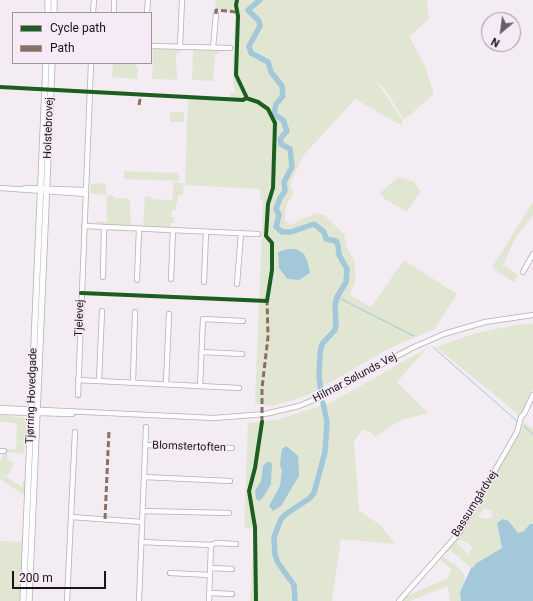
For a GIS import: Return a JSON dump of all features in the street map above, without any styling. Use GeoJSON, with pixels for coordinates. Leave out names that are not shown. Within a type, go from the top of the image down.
{"type":"FeatureCollection","features":[{"type":"Feature","properties":{"kind":"main road"},"geometry":{"type":"LineString","coordinates":[[48,0],[48,12]]}},
{"type":"Feature","properties":{"kind":"main road"},"geometry":{"type":"LineString","coordinates":[[54,0],[54,12]]}},
{"type":"Feature","properties":{"kind":"main road","name":"Holstebrovej"},"geometry":{"type":"LineString","coordinates":[[44,190],[46,64]]}},
{"type":"Feature","properties":{"kind":"main road","name":"Holstebrovej"},"geometry":{"type":"LineString","coordinates":[[44,190],[52,64]]}},
{"type":"Feature","properties":{"kind":"main road","name":"Tjørring Hovedgade"},"geometry":{"type":"LineString","coordinates":[[23,601],[34,412],[44,190]]}},
{"type":"Feature","properties":{"kind":"main road","name":"Tjørring Hovedgade"},"geometry":{"type":"LineString","coordinates":[[29,601],[34,412]]}},
{"type":"Feature","properties":{"kind":"street"},"geometry":{"type":"LineString","coordinates":[[93,12],[94,0]]}},
{"type":"Feature","properties":{"kind":"street"},"geometry":{"type":"LineString","coordinates":[[114,0],[114,12]]}},
{"type":"Feature","properties":{"kind":"street"},"geometry":{"type":"LineString","coordinates":[[147,12],[148,0]]}},
{"type":"Feature","properties":{"kind":"street"},"geometry":{"type":"LineString","coordinates":[[180,47],[182,0]]}},
{"type":"Feature","properties":{"kind":"street"},"geometry":{"type":"LineString","coordinates":[[213,48],[216,14]]}},
{"type":"Feature","properties":{"kind":"street"},"geometry":{"type":"LineString","coordinates":[[152,46],[230,48]]}},
{"type":"Feature","properties":{"kind":"street","name":"Tjelevej"},"geometry":{"type":"LineString","coordinates":[[78,395],[91,64]]}},
{"type":"Feature","properties":{"kind":"street"},"geometry":{"type":"LineString","coordinates":[[0,188],[86,192]]}},
{"type":"Feature","properties":{"kind":"street"},"geometry":{"type":"LineString","coordinates":[[84,226],[258,234]]}},
{"type":"Feature","properties":{"kind":"street"},"geometry":{"type":"LineString","coordinates":[[103,277],[104,227]]}},
{"type":"Feature","properties":{"kind":"street"},"geometry":{"type":"LineString","coordinates":[[137,280],[139,229]]}},
{"type":"Feature","properties":{"kind":"street"},"geometry":{"type":"LineString","coordinates":[[171,279],[172,230]]}},
{"type":"Feature","properties":{"kind":"street"},"geometry":{"type":"LineString","coordinates":[[204,282],[206,232]]}},
{"type":"Feature","properties":{"kind":"street"},"geometry":{"type":"LineString","coordinates":[[237,284],[240,233]]}},
{"type":"Feature","properties":{"kind":"street"},"geometry":{"type":"LineString","coordinates":[[523,272],[533,254]]}},
{"type":"Feature","properties":{"kind":"street"},"geometry":{"type":"LineString","coordinates":[[99,381],[102,311]]}},
{"type":"Feature","properties":{"kind":"street"},"geometry":{"type":"LineString","coordinates":[[133,383],[135,312]]}},
{"type":"Feature","properties":{"kind":"street"},"geometry":{"type":"LineString","coordinates":[[166,384],[170,314]]}},
{"type":"Feature","properties":{"kind":"street","name":"Hilmar Sølunds Vej"},"geometry":{"type":"LineString","coordinates":[[34,412],[224,418],[277,412],[299,406],[325,395],[412,348],[444,334],[485,322],[533,315]]}},
{"type":"Feature","properties":{"kind":"street"},"geometry":{"type":"LineString","coordinates":[[200,386],[203,319],[243,321]]}},
{"type":"Feature","properties":{"kind":"street"},"geometry":{"type":"LineString","coordinates":[[202,352],[242,354]]}},
{"type":"Feature","properties":{"kind":"street"},"geometry":{"type":"LineString","coordinates":[[78,380],[239,388]]}},
{"type":"Feature","properties":{"kind":"street","name":"Bassumgårdvej"},"geometry":{"type":"LineString","coordinates":[[399,601],[459,533],[517,432],[521,417],[533,395]]}},
{"type":"Feature","properties":{"kind":"street"},"geometry":{"type":"LineString","coordinates":[[0,408],[34,412]]}},
{"type":"Feature","properties":{"kind":"street"},"geometry":{"type":"LineString","coordinates":[[0,412],[34,412]]}},
{"type":"Feature","properties":{"kind":"street","name":"Blomstertoften"},"geometry":{"type":"LineString","coordinates":[[139,601],[146,427]]}},
{"type":"Feature","properties":{"kind":"street"},"geometry":{"type":"LineString","coordinates":[[67,601],[75,432]]}},
{"type":"Feature","properties":{"kind":"street","name":"Blomstertoften"},"geometry":{"type":"LineString","coordinates":[[146,445],[232,448]]}},
{"type":"Feature","properties":{"kind":"street"},"geometry":{"type":"LineString","coordinates":[[144,477],[230,481]]}},
{"type":"Feature","properties":{"kind":"street"},"geometry":{"type":"LineString","coordinates":[[143,511],[229,513]]}},
{"type":"Feature","properties":{"kind":"street"},"geometry":{"type":"LineString","coordinates":[[71,517],[142,522]]}},
{"type":"Feature","properties":{"kind":"street"},"geometry":{"type":"LineString","coordinates":[[141,542],[236,544]]}},
{"type":"Feature","properties":{"kind":"street"},"geometry":{"type":"LineString","coordinates":[[209,601],[211,544]]}},
{"type":"Feature","properties":{"kind":"street"},"geometry":{"type":"LineString","coordinates":[[211,568],[232,569]]}},
{"type":"Feature","properties":{"kind":"street"},"geometry":{"type":"LineString","coordinates":[[170,573],[210,575]]}},
{"type":"Feature","properties":{"kind":"street"},"geometry":{"type":"LineString","coordinates":[[210,593],[232,594]]}},
{"type":"Feature","properties":{"kind":"green space"},"geometry":{"type":"Polygon","coordinates":[[[215,0],[427,0],[429,19],[409,36],[425,66],[434,94],[404,120],[384,88],[376,81],[402,119],[402,126],[355,99],[303,156],[290,184],[293,194],[286,206],[285,220],[290,225],[316,213],[324,215],[344,234],[347,248],[354,260],[356,277],[350,295],[371,307],[404,260],[457,294],[435,329],[390,348],[308,395],[273,406],[255,404],[263,200],[260,198],[260,189],[185,185],[188,98],[230,100],[230,92],[236,93],[233,83],[233,57],[236,12],[216,10],[215,0]]]}},
{"type":"Feature","properties":{"kind":"green space"},"geometry":{"type":"Polygon","coordinates":[[[153,49],[180,50],[180,53],[176,53],[177,80],[152,79],[153,49]]]}},
{"type":"Feature","properties":{"kind":"green space"},"geometry":{"type":"Polygon","coordinates":[[[193,50],[219,51],[219,54],[215,54],[213,81],[192,80],[193,50]]]}},
{"type":"Feature","properties":{"kind":"green space"},"geometry":{"type":"Polygon","coordinates":[[[113,64],[135,64],[135,66],[138,67],[137,79],[112,77],[113,64]]]}},
{"type":"Feature","properties":{"kind":"green space"},"geometry":{"type":"Polygon","coordinates":[[[170,112],[184,112],[184,122],[170,122],[170,112]]]}},
{"type":"Feature","properties":{"kind":"green space"},"geometry":{"type":"Polygon","coordinates":[[[124,171],[179,173],[179,181],[124,179],[124,171]]]}},
{"type":"Feature","properties":{"kind":"green space"},"geometry":{"type":"Polygon","coordinates":[[[398,177],[413,181],[421,191],[407,212],[385,199],[380,193],[398,177]]]}},
{"type":"Feature","properties":{"kind":"green space"},"geometry":{"type":"Polygon","coordinates":[[[174,182],[184,183],[183,194],[178,196],[177,203],[175,204],[177,210],[172,210],[171,217],[175,217],[174,223],[171,223],[171,230],[143,229],[145,196],[152,197],[153,199],[172,200],[174,182]]]}},
{"type":"Feature","properties":{"kind":"green space"},"geometry":{"type":"Polygon","coordinates":[[[106,183],[106,195],[90,193],[91,184],[106,183]]]}},
{"type":"Feature","properties":{"kind":"green space"},"geometry":{"type":"Polygon","coordinates":[[[107,195],[114,196],[114,198],[130,199],[131,226],[97,225],[97,221],[107,222],[107,195]]]}},
{"type":"Feature","properties":{"kind":"green space"},"geometry":{"type":"Polygon","coordinates":[[[533,202],[533,216],[516,237],[503,265],[518,275],[514,283],[492,267],[533,202]]]}},
{"type":"Feature","properties":{"kind":"green space"},"geometry":{"type":"Polygon","coordinates":[[[522,324],[533,324],[533,388],[522,414],[518,414],[436,347],[476,333],[522,324]]]}},
{"type":"Feature","properties":{"kind":"green space"},"geometry":{"type":"Polygon","coordinates":[[[427,348],[397,382],[428,413],[401,420],[375,437],[369,431],[363,430],[354,441],[359,510],[380,525],[396,544],[341,539],[332,601],[250,601],[254,529],[244,528],[248,423],[277,420],[332,402],[427,348]]]}},
{"type":"Feature","properties":{"kind":"green space"},"geometry":{"type":"Polygon","coordinates":[[[0,415],[26,418],[26,442],[23,454],[6,452],[6,449],[16,449],[17,429],[16,423],[0,422],[0,415]]]}},
{"type":"Feature","properties":{"kind":"green space"},"geometry":{"type":"Polygon","coordinates":[[[524,422],[533,429],[533,524],[530,524],[524,531],[517,533],[510,521],[503,519],[497,523],[502,548],[471,568],[450,550],[447,553],[444,551],[458,536],[521,431],[524,422]],[[484,508],[478,517],[488,519],[493,516],[491,511],[484,508]],[[461,539],[457,543],[468,554],[473,547],[461,539]]]}},
{"type":"Feature","properties":{"kind":"green space"},"geometry":{"type":"Polygon","coordinates":[[[4,453],[9,455],[7,459],[14,463],[8,476],[1,473],[22,487],[23,481],[26,482],[25,496],[0,479],[0,462],[4,453]]]}},
{"type":"Feature","properties":{"kind":"green space"},"geometry":{"type":"Polygon","coordinates":[[[0,541],[23,542],[20,601],[0,601],[0,541]]]}},
{"type":"Feature","properties":{"kind":"green space"},"geometry":{"type":"Polygon","coordinates":[[[442,556],[457,566],[464,574],[465,580],[460,592],[461,601],[450,601],[448,586],[410,601],[401,601],[405,597],[448,578],[451,569],[439,558],[442,556]]]}},
{"type":"Feature","properties":{"kind":"water"},"geometry":{"type":"Polygon","coordinates":[[[288,249],[296,249],[304,254],[307,260],[310,273],[299,280],[287,279],[279,268],[278,252],[288,249]]]}},
{"type":"Feature","properties":{"kind":"water"},"geometry":{"type":"Polygon","coordinates":[[[286,446],[298,456],[299,476],[281,506],[273,511],[269,506],[280,486],[282,471],[280,465],[281,455],[282,449],[286,446]]]}},
{"type":"Feature","properties":{"kind":"water"},"geometry":{"type":"Polygon","coordinates":[[[267,462],[272,464],[271,484],[262,499],[259,501],[256,499],[255,491],[261,481],[263,466],[267,462]]]}},
{"type":"Feature","properties":{"kind":"water"},"geometry":{"type":"Polygon","coordinates":[[[503,519],[509,521],[518,533],[524,531],[530,524],[533,524],[533,601],[461,601],[460,592],[471,568],[502,548],[497,523],[503,519]]]}},
{"type":"Feature","properties":{"kind":"waterway"},"geometry":{"type":"LineString","coordinates":[[260,0],[248,10],[259,21],[260,26],[249,46],[251,53],[268,62],[271,72],[282,86],[283,96],[276,104],[274,114],[283,120],[287,131],[280,139],[281,144],[290,149],[292,167],[284,182],[285,191],[280,198],[276,209],[279,215],[276,227],[282,232],[291,232],[314,224],[324,232],[326,239],[336,241],[339,255],[347,269],[346,282],[337,297],[335,306],[335,330],[322,344],[319,376],[321,392]]}},
{"type":"Feature","properties":{"kind":"waterway"},"geometry":{"type":"LineString","coordinates":[[337,297],[414,336]]}},
{"type":"Feature","properties":{"kind":"waterway"},"geometry":{"type":"LineString","coordinates":[[433,347],[518,422]]}},
{"type":"Feature","properties":{"kind":"waterway"},"geometry":{"type":"LineString","coordinates":[[295,601],[294,585],[278,563],[275,555],[274,537],[281,519],[310,498],[314,493],[325,452],[327,422],[323,403]]}},
{"type":"Feature","properties":{"kind":"waterway"},"geometry":{"type":"LineString","coordinates":[[524,426],[533,434]]}},
{"type":"Feature","properties":{"kind":"marked path"},"geometry":{"type":"LineString","coordinates":[[216,14],[216,10],[237,12]]}},
{"type":"Feature","properties":{"kind":"marked path"},"geometry":{"type":"LineString","coordinates":[[139,105],[141,94]]}},
{"type":"Feature","properties":{"kind":"marked path"},"geometry":{"type":"LineString","coordinates":[[262,422],[262,388],[268,337],[267,298]]}},
{"type":"Feature","properties":{"kind":"marked path"},"geometry":{"type":"LineString","coordinates":[[105,519],[109,430]]}},
{"type":"Feature","properties":{"kind":"cycle path"},"geometry":{"type":"LineString","coordinates":[[237,0],[236,5],[238,16],[236,75],[246,98]]}},
{"type":"Feature","properties":{"kind":"cycle path"},"geometry":{"type":"LineString","coordinates":[[0,87],[243,100],[246,98]]}},
{"type":"Feature","properties":{"kind":"cycle path"},"geometry":{"type":"LineString","coordinates":[[81,293],[267,301],[272,270],[272,243],[266,236],[268,204],[273,188],[275,123],[268,109],[258,102],[246,98]]}},
{"type":"Feature","properties":{"kind":"cycle path"},"geometry":{"type":"LineString","coordinates":[[256,601],[255,527],[249,491],[255,468],[262,422]]}}]}
